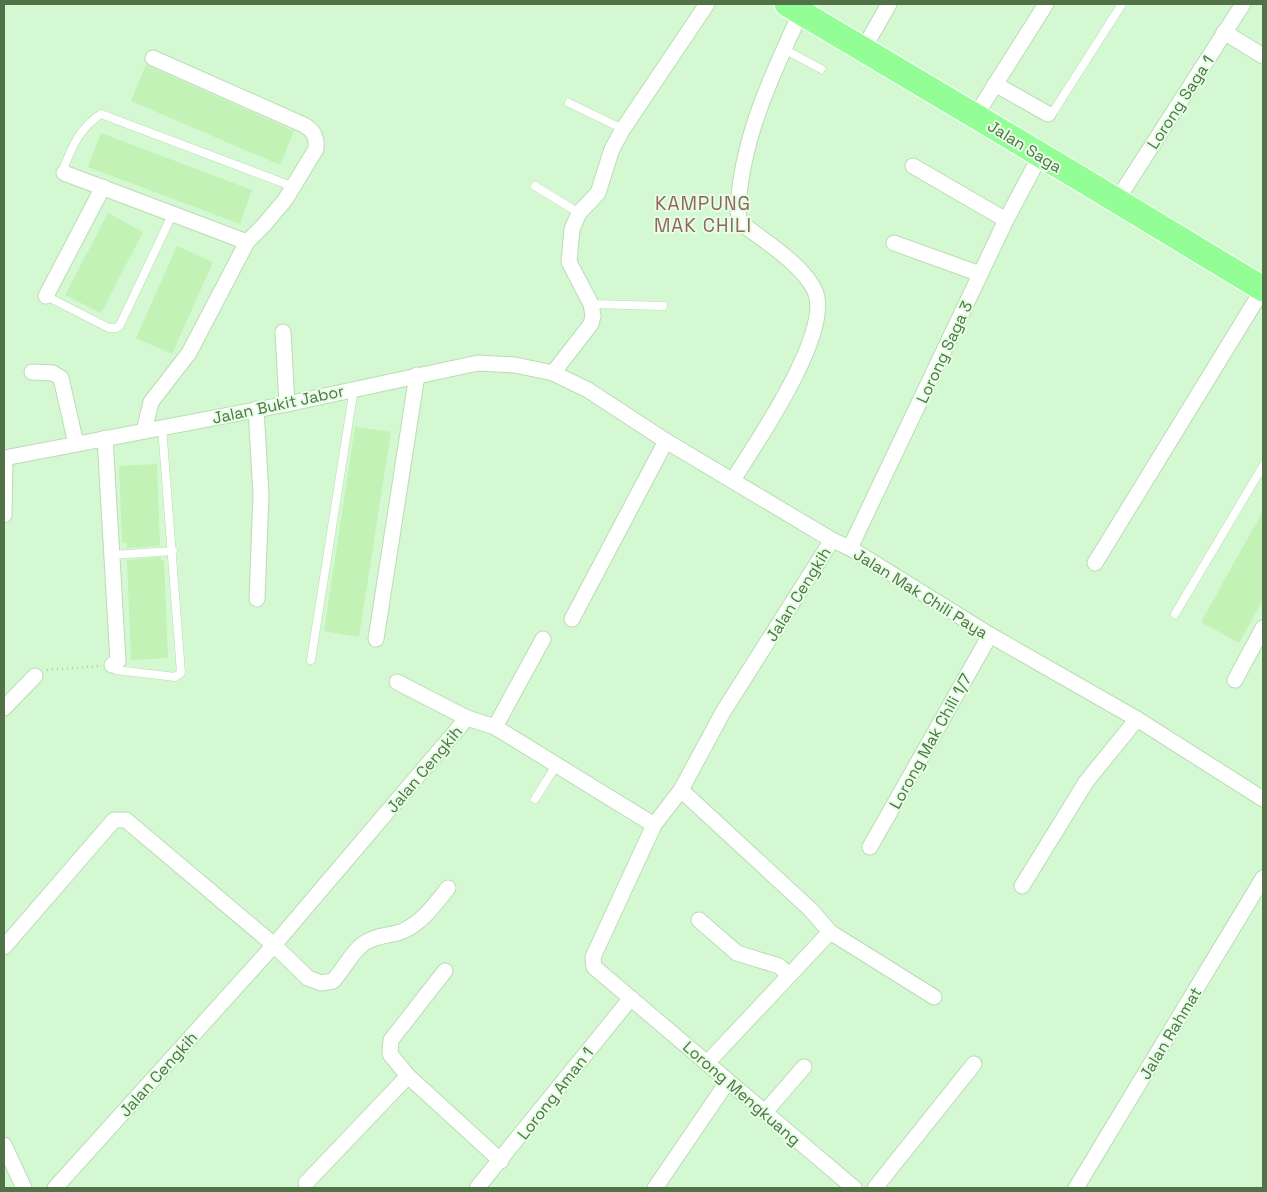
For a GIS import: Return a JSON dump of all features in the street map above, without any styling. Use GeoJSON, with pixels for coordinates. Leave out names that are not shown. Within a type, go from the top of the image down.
{"type":"FeatureCollection","features":[{"type":"Feature","properties":{"kind":"main road","name":"Jalan Saga"},"geometry":{"type":"LineString","coordinates":[[794,8],[976,115],[1040,156],[1117,200],[1263,289]]}},
{"type":"Feature","properties":{"kind":"street"},"geometry":{"type":"LineString","coordinates":[[553,373],[591,324],[593,316],[591,304],[569,262],[572,229],[579,213],[598,193],[608,159],[623,129],[706,4]]}},
{"type":"Feature","properties":{"kind":"street"},"geometry":{"type":"LineString","coordinates":[[864,48],[889,4]]}},
{"type":"Feature","properties":{"kind":"street"},"geometry":{"type":"LineString","coordinates":[[976,115],[1046,4]]}},
{"type":"Feature","properties":{"kind":"street","name":"Lorong Saga 1"},"geometry":{"type":"LineString","coordinates":[[1117,200],[1243,4]]}},
{"type":"Feature","properties":{"kind":"street"},"geometry":{"type":"LineString","coordinates":[[733,480],[801,367],[809,346],[818,301],[814,290],[797,268],[744,226],[739,219],[739,196],[746,150],[769,79],[784,49],[794,8]]}},
{"type":"Feature","properties":{"kind":"street"},"geometry":{"type":"LineString","coordinates":[[1224,32],[1263,56]]}},
{"type":"Feature","properties":{"kind":"street"},"geometry":{"type":"LineString","coordinates":[[144,431],[151,402],[186,358],[247,242],[274,215],[294,187],[316,149],[317,141],[310,128],[152,58]]}},
{"type":"Feature","properties":{"kind":"street"},"geometry":{"type":"LineString","coordinates":[[995,84],[1048,114]]}},
{"type":"Feature","properties":{"kind":"street","name":"Lorong Saga 3"},"geometry":{"type":"LineString","coordinates":[[850,548],[1006,220],[1040,156]]}},
{"type":"Feature","properties":{"kind":"street"},"geometry":{"type":"LineString","coordinates":[[913,166],[1006,220]]}},
{"type":"Feature","properties":{"kind":"street"},"geometry":{"type":"LineString","coordinates":[[64,173],[247,242]]}},
{"type":"Feature","properties":{"kind":"street"},"geometry":{"type":"LineString","coordinates":[[46,296],[103,188]]}},
{"type":"Feature","properties":{"kind":"street"},"geometry":{"type":"LineString","coordinates":[[894,244],[980,274]]}},
{"type":"Feature","properties":{"kind":"street"},"geometry":{"type":"LineString","coordinates":[[1095,563],[1263,289]]}},
{"type":"Feature","properties":{"kind":"street"},"geometry":{"type":"LineString","coordinates":[[284,332],[287,404]]}},
{"type":"Feature","properties":{"kind":"street","name":"Jalan Bukit Jabor"},"geometry":{"type":"LineString","coordinates":[[4,458],[287,404],[478,362],[534,367],[553,373]]}},
{"type":"Feature","properties":{"kind":"street"},"geometry":{"type":"LineString","coordinates":[[32,372],[53,373],[61,378],[76,444]]}},
{"type":"Feature","properties":{"kind":"street","name":"Jalan Mak Chili Paya"},"geometry":{"type":"LineString","coordinates":[[553,373],[588,390],[666,441],[832,540],[850,548],[990,635],[1137,719],[1263,799]]}},
{"type":"Feature","properties":{"kind":"street"},"geometry":{"type":"LineString","coordinates":[[376,639],[417,375]]}},
{"type":"Feature","properties":{"kind":"street"},"geometry":{"type":"LineString","coordinates":[[256,409],[261,495],[257,599]]}},
{"type":"Feature","properties":{"kind":"street"},"geometry":{"type":"LineString","coordinates":[[105,438],[118,660],[112,665]]}},
{"type":"Feature","properties":{"kind":"street"},"geometry":{"type":"LineString","coordinates":[[572,619],[666,441]]}},
{"type":"Feature","properties":{"kind":"street"},"geometry":{"type":"LineString","coordinates":[[4,458],[4,515]]}},
{"type":"Feature","properties":{"kind":"street","name":"Jalan Cengkih"},"geometry":{"type":"LineString","coordinates":[[55,1188],[274,945],[467,718],[495,727],[654,826],[681,790],[723,712],[832,540]]}},
{"type":"Feature","properties":{"kind":"street"},"geometry":{"type":"LineString","coordinates":[[1234,680],[1263,628]]}},
{"type":"Feature","properties":{"kind":"street","name":"Lorong Mak Chili 1/7"},"geometry":{"type":"LineString","coordinates":[[870,847],[990,635]]}},
{"type":"Feature","properties":{"kind":"street"},"geometry":{"type":"LineString","coordinates":[[495,727],[543,639]]}},
{"type":"Feature","properties":{"kind":"street"},"geometry":{"type":"LineString","coordinates":[[4,708],[34,676]]}},
{"type":"Feature","properties":{"kind":"street"},"geometry":{"type":"LineString","coordinates":[[397,682],[467,718]]}},
{"type":"Feature","properties":{"kind":"street"},"geometry":{"type":"LineString","coordinates":[[1022,886],[1086,782],[1137,719]]}},
{"type":"Feature","properties":{"kind":"street"},"geometry":{"type":"LineString","coordinates":[[681,790],[811,910],[830,932],[934,997]]}},
{"type":"Feature","properties":{"kind":"street"},"geometry":{"type":"LineString","coordinates":[[4,947],[114,820],[120,818],[126,820],[274,945],[314,982],[328,983],[340,973],[358,948],[371,939],[402,931],[414,925],[426,915],[448,888]]}},
{"type":"Feature","properties":{"kind":"street","name":"Lorong Mengkuang"},"geometry":{"type":"LineString","coordinates":[[654,826],[593,957],[594,967],[854,1188]]}},
{"type":"Feature","properties":{"kind":"street","name":"Jalan Rahmat"},"geometry":{"type":"LineString","coordinates":[[1076,1188],[1263,878]]}},
{"type":"Feature","properties":{"kind":"street"},"geometry":{"type":"LineString","coordinates":[[699,920],[737,953],[779,966],[789,975]]}},
{"type":"Feature","properties":{"kind":"street"},"geometry":{"type":"LineString","coordinates":[[707,1063],[830,932]]}},
{"type":"Feature","properties":{"kind":"street"},"geometry":{"type":"LineString","coordinates":[[445,971],[391,1040],[390,1054],[408,1076],[501,1161]]}},
{"type":"Feature","properties":{"kind":"street","name":"Lorong Aman 1"},"geometry":{"type":"LineString","coordinates":[[477,1188],[501,1161],[630,998]]}},
{"type":"Feature","properties":{"kind":"street"},"geometry":{"type":"LineString","coordinates":[[875,1188],[974,1064]]}},
{"type":"Feature","properties":{"kind":"street"},"geometry":{"type":"LineString","coordinates":[[765,1112],[804,1067]]}},
{"type":"Feature","properties":{"kind":"street"},"geometry":{"type":"LineString","coordinates":[[306,1183],[408,1076]]}},
{"type":"Feature","properties":{"kind":"street"},"geometry":{"type":"LineString","coordinates":[[655,1188],[728,1080]]}},
{"type":"Feature","properties":{"kind":"street"},"geometry":{"type":"LineString","coordinates":[[4,1145],[24,1188]]}},
{"type":"Feature","properties":{"kind":"lane"},"geometry":{"type":"LineString","coordinates":[[1048,114],[1052,114],[1055,110],[1122,4]]}},
{"type":"Feature","properties":{"kind":"lane"},"geometry":{"type":"LineString","coordinates":[[784,49],[821,69]]}},
{"type":"Feature","properties":{"kind":"lane"},"geometry":{"type":"LineString","coordinates":[[569,103],[623,129]]}},
{"type":"Feature","properties":{"kind":"lane"},"geometry":{"type":"LineString","coordinates":[[64,173],[63,170],[74,141],[88,123],[101,114],[294,187]]}},
{"type":"Feature","properties":{"kind":"lane"},"geometry":{"type":"LineString","coordinates":[[535,186],[579,213]]}},
{"type":"Feature","properties":{"kind":"lane"},"geometry":{"type":"LineString","coordinates":[[46,296],[109,328],[116,328],[120,325],[173,213]]}},
{"type":"Feature","properties":{"kind":"lane"},"geometry":{"type":"LineString","coordinates":[[591,304],[663,306]]}},
{"type":"Feature","properties":{"kind":"lane"},"geometry":{"type":"LineString","coordinates":[[312,660],[354,388]]}},
{"type":"Feature","properties":{"kind":"lane"},"geometry":{"type":"LineString","coordinates":[[112,665],[116,670],[180,676],[173,550],[162,428]]}},
{"type":"Feature","properties":{"kind":"lane"},"geometry":{"type":"LineString","coordinates":[[1174,614],[1263,466]]}},
{"type":"Feature","properties":{"kind":"lane"},"geometry":{"type":"LineString","coordinates":[[112,555],[173,550]]}},
{"type":"Feature","properties":{"kind":"lane"},"geometry":{"type":"LineString","coordinates":[[535,799],[557,764]]}},
{"type":"Feature","properties":{"kind":"path"},"geometry":{"type":"LineString","coordinates":[[34,676],[61,668],[112,665]]}},
{"type":"Feature","properties":{"kind":"shaded area"},"geometry":{"type":"Polygon","coordinates":[[[4,4],[1263,4],[1263,1188],[4,1188],[4,4]]]}},
{"type":"Feature","properties":{"kind":"building"},"geometry":{"type":"Polygon","coordinates":[[[146,65],[294,131],[280,165],[131,101],[146,65]]]}},
{"type":"Feature","properties":{"kind":"building"},"geometry":{"type":"Polygon","coordinates":[[[101,133],[252,190],[240,224],[88,167],[101,133]]]}},
{"type":"Feature","properties":{"kind":"building"},"geometry":{"type":"Polygon","coordinates":[[[108,213],[143,232],[101,313],[65,295],[108,213]]]}},
{"type":"Feature","properties":{"kind":"building"},"geometry":{"type":"Polygon","coordinates":[[[177,246],[213,262],[172,354],[136,338],[177,246]]]}},
{"type":"Feature","properties":{"kind":"building"},"geometry":{"type":"Polygon","coordinates":[[[355,427],[391,432],[359,637],[324,631],[355,427]]]}},
{"type":"Feature","properties":{"kind":"building"},"geometry":{"type":"Polygon","coordinates":[[[157,464],[160,546],[127,548],[127,543],[122,543],[119,466],[157,464]]]}},
{"type":"Feature","properties":{"kind":"building"},"geometry":{"type":"Polygon","coordinates":[[[1263,511],[1263,600],[1239,643],[1201,622],[1263,511]]]}},
{"type":"Feature","properties":{"kind":"building"},"geometry":{"type":"Polygon","coordinates":[[[161,557],[161,560],[164,560],[168,658],[131,660],[127,560],[161,557]]]}},
{"type":"Feature","properties":{"kind":"district","name":"KAMPUNG MAK CHILI"},"geometry":{"type":"Point","coordinates":[703,214]}}]}
